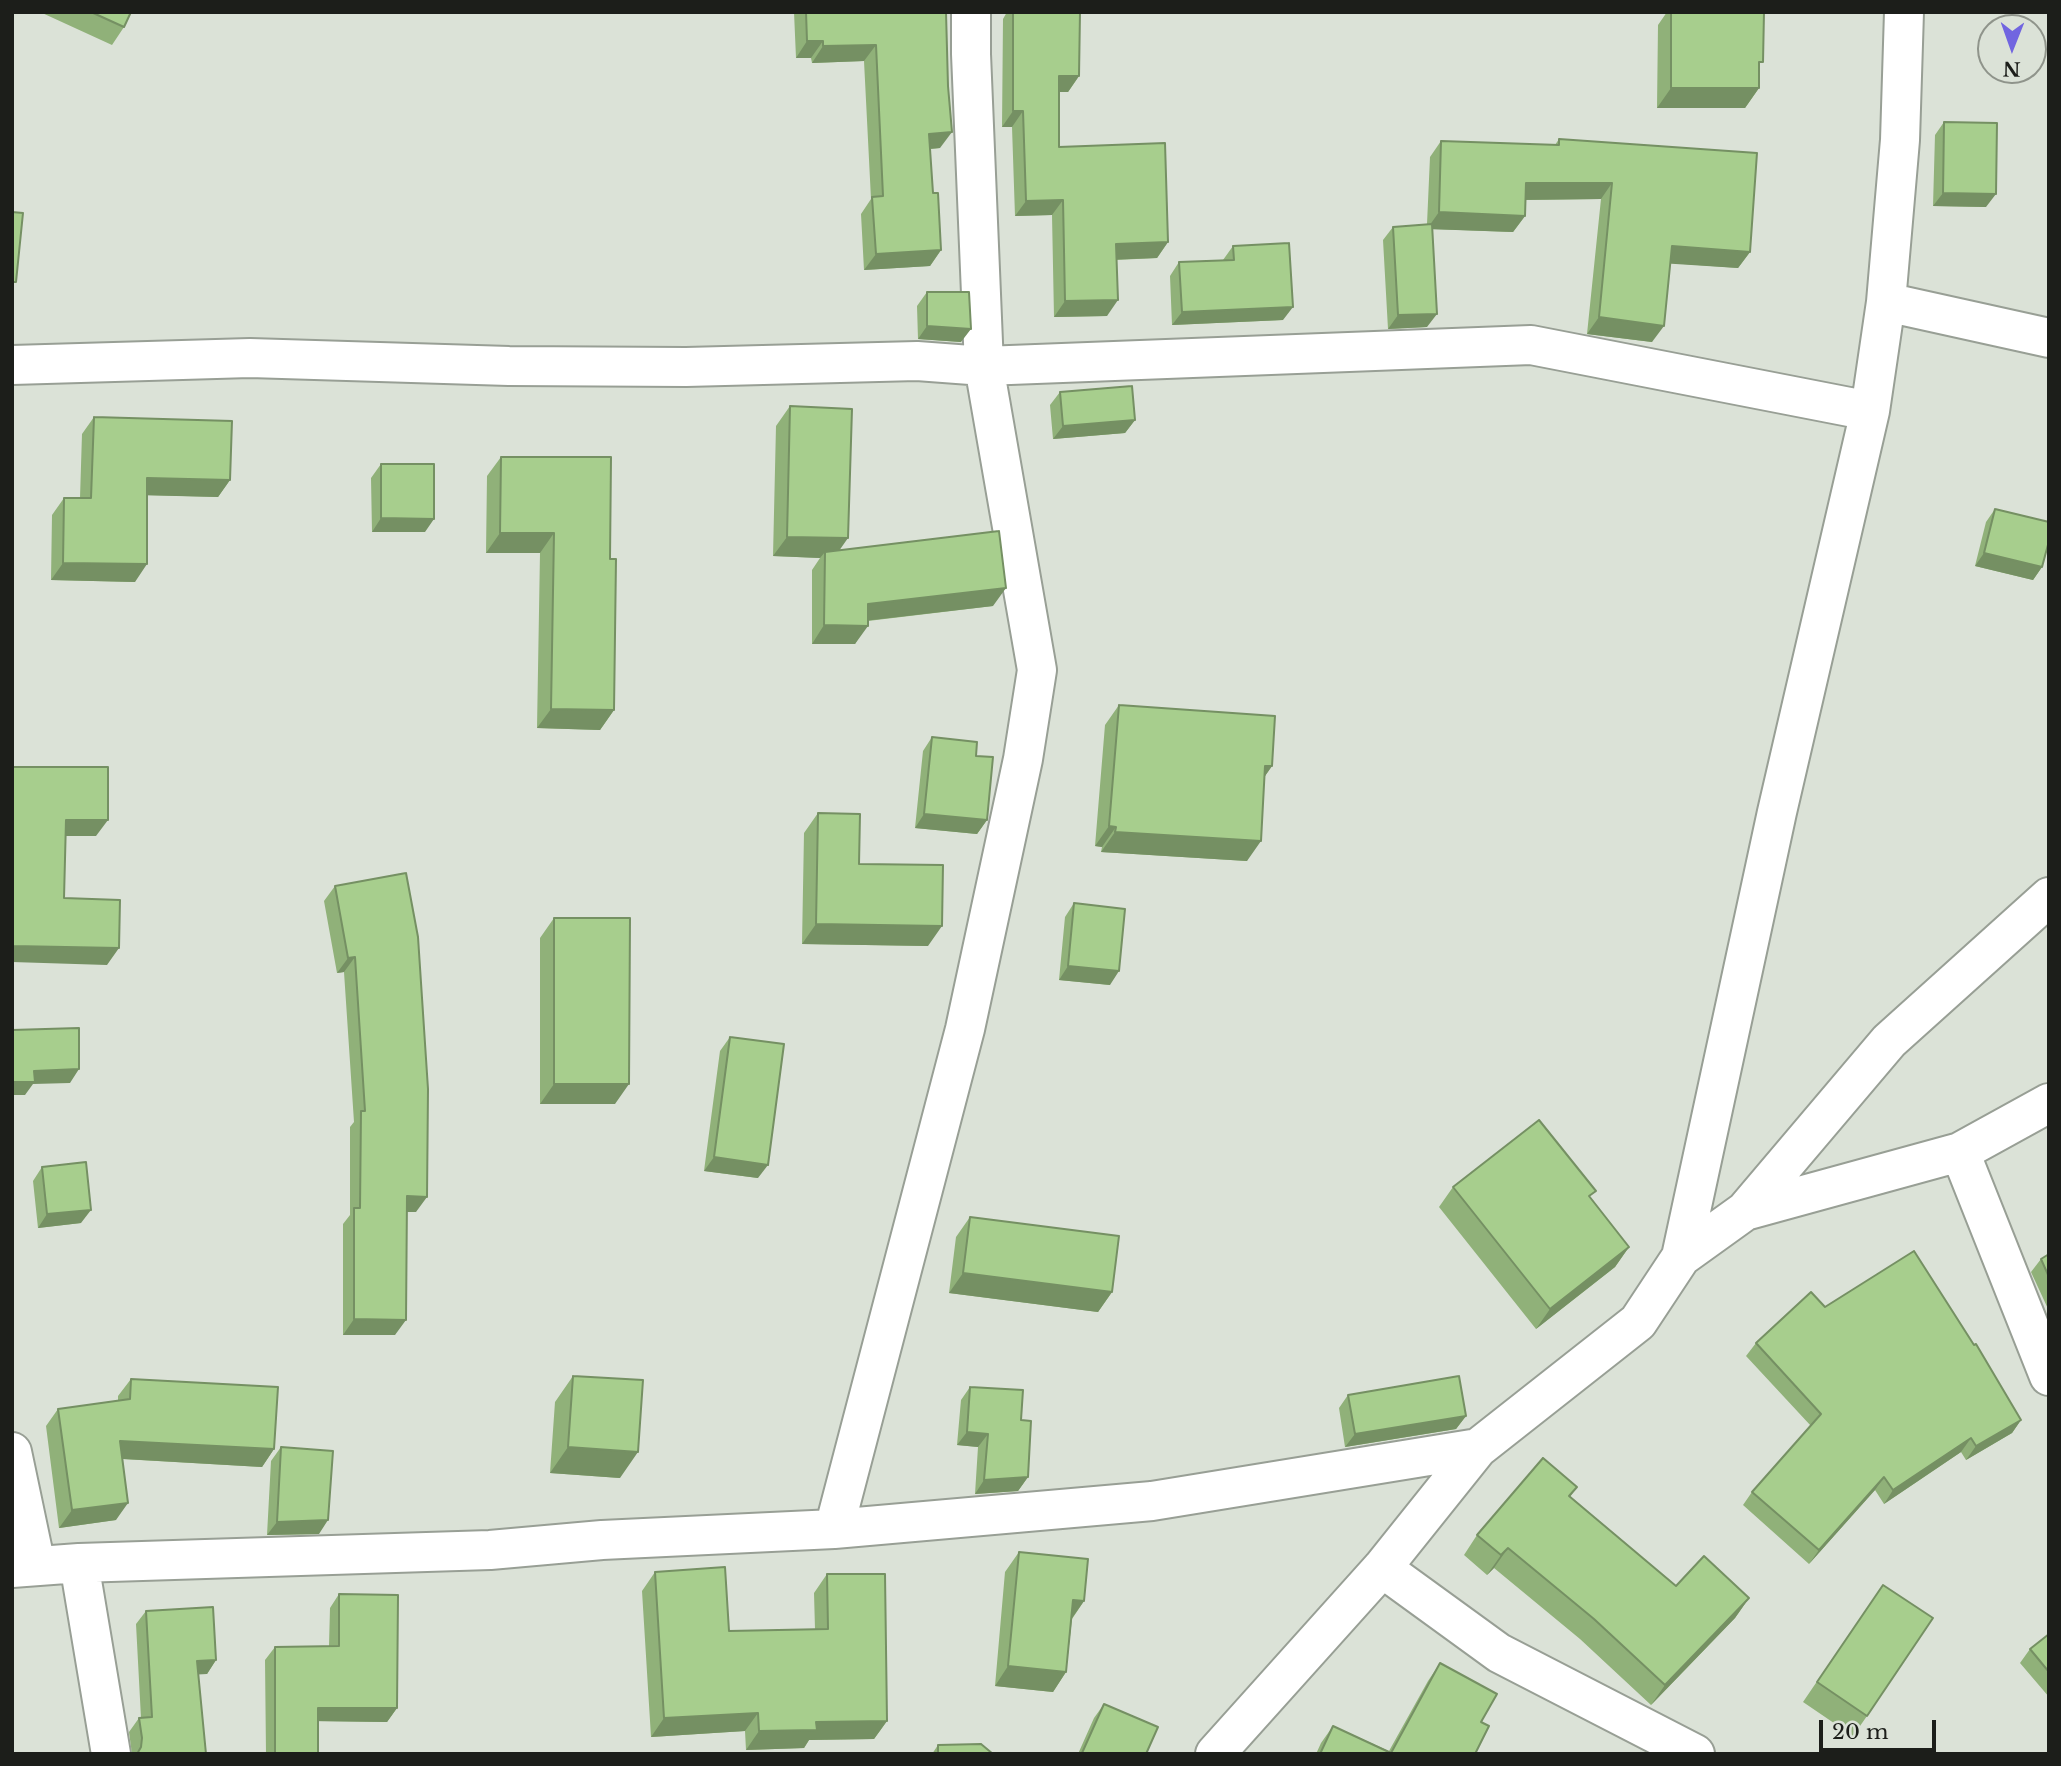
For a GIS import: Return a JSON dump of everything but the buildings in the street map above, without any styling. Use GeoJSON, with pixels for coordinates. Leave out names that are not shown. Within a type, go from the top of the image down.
{"type":"FeatureCollection","features":[{"type":"Feature","properties":{"kind":"street"},"geometry":{"type":"LineString","coordinates":[[834,1529],[965,1029],[1023,759],[1037,670],[984,366],[971,12]]}},
{"type":"Feature","properties":{"kind":"street"},"geometry":{"type":"LineString","coordinates":[[1681,1257],[1777,812],[1870,411],[1886,302],[1900,140],[1904,12]]}},
{"type":"Feature","properties":{"kind":"street"},"geometry":{"type":"LineString","coordinates":[[1886,302],[2049,338]]}},
{"type":"Feature","properties":{"kind":"street"},"geometry":{"type":"LineString","coordinates":[[12,365],[250,358],[522,366],[685,367],[917,361],[984,366],[1531,345],[1870,411]]}},
{"type":"Feature","properties":{"kind":"street"},"geometry":{"type":"LineString","coordinates":[[1215,1754],[1382,1568],[1478,1448],[1638,1322],[1681,1257],[1745,1211],[1889,1041],[2049,897]]}},
{"type":"Feature","properties":{"kind":"street"},"geometry":{"type":"LineString","coordinates":[[1745,1211],[1960,1152],[2049,1103]]}},
{"type":"Feature","properties":{"kind":"street"},"geometry":{"type":"LineString","coordinates":[[1960,1152],[2049,1376]]}},
{"type":"Feature","properties":{"kind":"street"},"geometry":{"type":"LineString","coordinates":[[12,1452],[24,1567],[490,1550],[602,1540],[834,1529],[1152,1501],[1478,1448]]}},
{"type":"Feature","properties":{"kind":"street"},"geometry":{"type":"LineString","coordinates":[[79,1563],[111,1754]]}},
{"type":"Feature","properties":{"kind":"street"},"geometry":{"type":"LineString","coordinates":[[1382,1568],[1500,1653],[1695,1754]]}}]}
